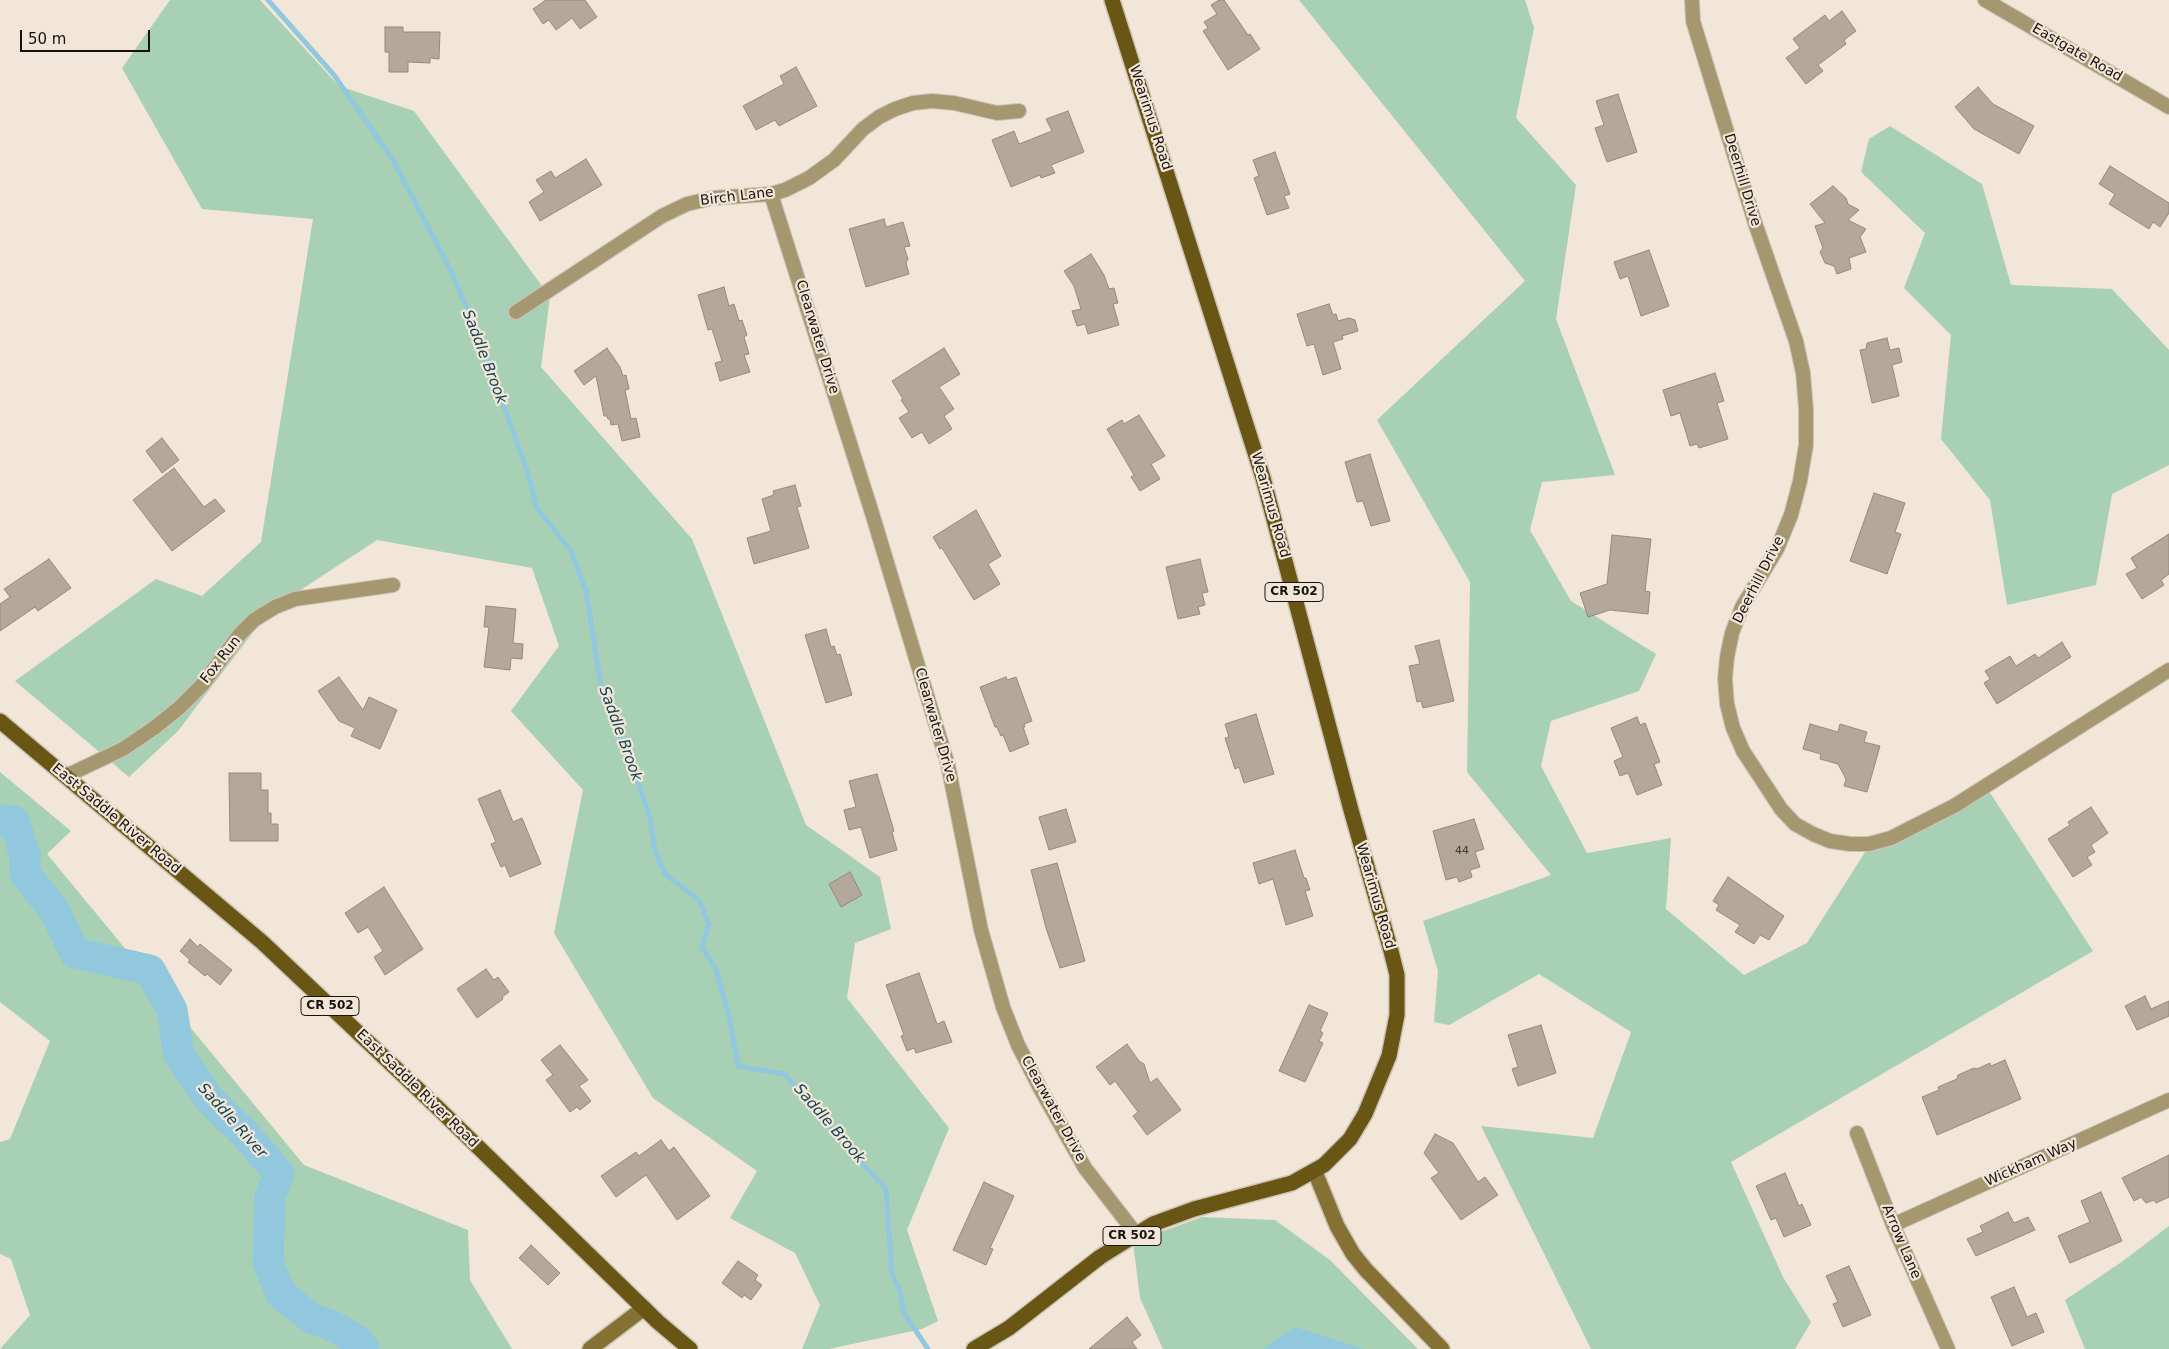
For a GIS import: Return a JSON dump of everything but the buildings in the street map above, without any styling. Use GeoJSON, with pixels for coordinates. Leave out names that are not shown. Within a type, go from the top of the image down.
{"type":"FeatureCollection","features":[{"type":"Feature","properties":{"kind":"main road","name":"Wearimus Road"},"geometry":{"type":"LineString","coordinates":[[1112,0],[1263,478],[1396,975],[1398,997],[1396,1022],[1383,1074],[1365,1114],[1350,1139],[1315,1172]]}},
{"type":"Feature","properties":{"kind":"main road","name":"East Saddle River Road"},"geometry":{"type":"LineString","coordinates":[[0,721],[262,942],[440,1110],[644,1308],[690,1349]]}},
{"type":"Feature","properties":{"kind":"main road","name":"CR 502"},"geometry":{"type":"LineString","coordinates":[[974,1349],[1009,1328],[1079,1272],[1136,1234],[1180,1214],[1292,1184],[1315,1172]]}},
{"type":"Feature","properties":{"kind":"main road"},"geometry":{"type":"LineString","coordinates":[[1315,1172],[1337,1226],[1353,1254],[1442,1349]]}},
{"type":"Feature","properties":{"kind":"main road"},"geometry":{"type":"LineString","coordinates":[[590,1349],[644,1308]]}},
{"type":"Feature","properties":{"kind":"street","name":"Deerhill Drive"},"geometry":{"type":"LineString","coordinates":[[1692,0],[1693,21],[1755,223],[1796,342],[1803,373],[1806,427],[1800,480],[1791,515],[1777,549],[1742,608],[1732,633],[1725,679],[1729,712],[1742,751],[1781,809],[1795,824],[1830,841],[1869,844],[1891,838],[1954,806],[2169,670]]}},
{"type":"Feature","properties":{"kind":"street","name":"Eastgate Road"},"geometry":{"type":"LineString","coordinates":[[1985,0],[2169,107]]}},
{"type":"Feature","properties":{"kind":"street","name":"Birch Lane"},"geometry":{"type":"LineString","coordinates":[[516,312],[662,216],[687,204],[713,198],[772,194],[809,178],[834,160],[863,130],[879,117],[895,109],[913,103],[932,101],[954,103],[997,113],[1019,111]]}},
{"type":"Feature","properties":{"kind":"street","name":"Clearwater Drive"},"geometry":{"type":"LineString","coordinates":[[772,194],[872,513],[948,766],[981,930],[1003,1007],[1018,1045],[1085,1168],[1136,1234]]}},
{"type":"Feature","properties":{"kind":"street","name":"Fox Run"},"geometry":{"type":"LineString","coordinates":[[66,776],[123,749],[179,708],[202,685],[240,634],[254,620],[275,607],[295,599],[393,585]]}},
{"type":"Feature","properties":{"kind":"street","name":"Wickham Way"},"geometry":{"type":"LineString","coordinates":[[1893,1225],[2169,1100]]}},
{"type":"Feature","properties":{"kind":"street","name":"Arrow Lane"},"geometry":{"type":"LineString","coordinates":[[1857,1133],[1893,1225],[1948,1349]]}},
{"type":"Feature","properties":{"kind":"green space"},"geometry":{"type":"Polygon","coordinates":[[[170,0],[260,0],[339,86],[414,111],[550,297],[541,367],[692,539],[806,825],[880,877],[891,929],[855,943],[847,998],[949,1128],[907,1230],[938,1321],[922,1329],[829,1349],[802,1349],[820,1305],[795,1253],[730,1218],[757,1171],[653,1098],[554,933],[583,790],[511,711],[559,646],[532,568],[377,540],[270,610],[178,731],[129,777],[15,681],[156,579],[202,596],[261,542],[313,219],[202,209],[122,68],[170,0]]]}},
{"type":"Feature","properties":{"kind":"green space"},"geometry":{"type":"Polygon","coordinates":[[[1299,0],[1525,0],[1534,28],[1516,118],[1576,185],[1556,319],[1615,475],[1542,482],[1530,530],[1571,601],[1656,654],[1639,691],[1551,721],[1541,766],[1587,853],[1671,838],[1666,909],[1744,975],[1807,943],[1871,843],[1983,782],[2093,951],[1731,1162],[1783,1277],[1811,1322],[1795,1349],[1591,1349],[1481,1126],[1593,1138],[1631,1032],[1539,974],[1449,1025],[1434,1022],[1438,971],[1423,921],[1551,875],[1467,772],[1470,582],[1377,420],[1525,281],[1299,0]]]}},
{"type":"Feature","properties":{"kind":"green space"},"geometry":{"type":"Polygon","coordinates":[[[1890,126],[1982,184],[2011,285],[2112,289],[2169,350],[2169,465],[2112,494],[2096,585],[2007,605],[1990,500],[1941,439],[1951,335],[1904,288],[1925,233],[1861,172],[1869,139],[1890,126]]]}},
{"type":"Feature","properties":{"kind":"green space"},"geometry":{"type":"Polygon","coordinates":[[[0,772],[71,831],[47,854],[304,1165],[468,1230],[470,1280],[512,1349],[0,1349],[30,1315],[11,1259],[0,1254],[0,1142],[10,1139],[50,1041],[0,1002],[0,772]]]}},
{"type":"Feature","properties":{"kind":"green space"},"geometry":{"type":"Polygon","coordinates":[[[1202,1217],[1275,1220],[1330,1260],[1418,1349],[1163,1349],[1140,1298],[1133,1242],[1202,1217]]]}},
{"type":"Feature","properties":{"kind":"green space"},"geometry":{"type":"Polygon","coordinates":[[[2169,1226],[2169,1349],[2085,1349],[2065,1300],[2123,1261],[2169,1226]]]}},
{"type":"Feature","properties":{"kind":"water"},"geometry":{"type":"Polygon","coordinates":[[[1295,1327],[1364,1349],[1263,1349],[1295,1327]]]}},
{"type":"Feature","properties":{"kind":"waterway","name":"Saddle Brook"},"geometry":{"type":"LineString","coordinates":[[268,0],[334,75],[393,160],[450,269],[494,378],[528,474],[537,508],[571,551],[586,591],[602,694],[637,779],[650,818],[655,851],[665,874],[699,900],[709,924],[702,947],[716,970],[729,1016],[738,1066],[785,1074],[820,1118],[886,1189],[892,1273],[900,1292],[904,1313],[928,1349]]}},
{"type":"Feature","properties":{"kind":"waterway","name":"Saddle River"},"geometry":{"type":"LineString","coordinates":[[0,820],[14,821],[25,855],[25,874],[54,910],[75,953],[150,970],[172,1010],[179,1055],[210,1100],[247,1136],[279,1174],[270,1197],[268,1262],[281,1294],[311,1318],[333,1326],[358,1341],[364,1349]]}}]}
